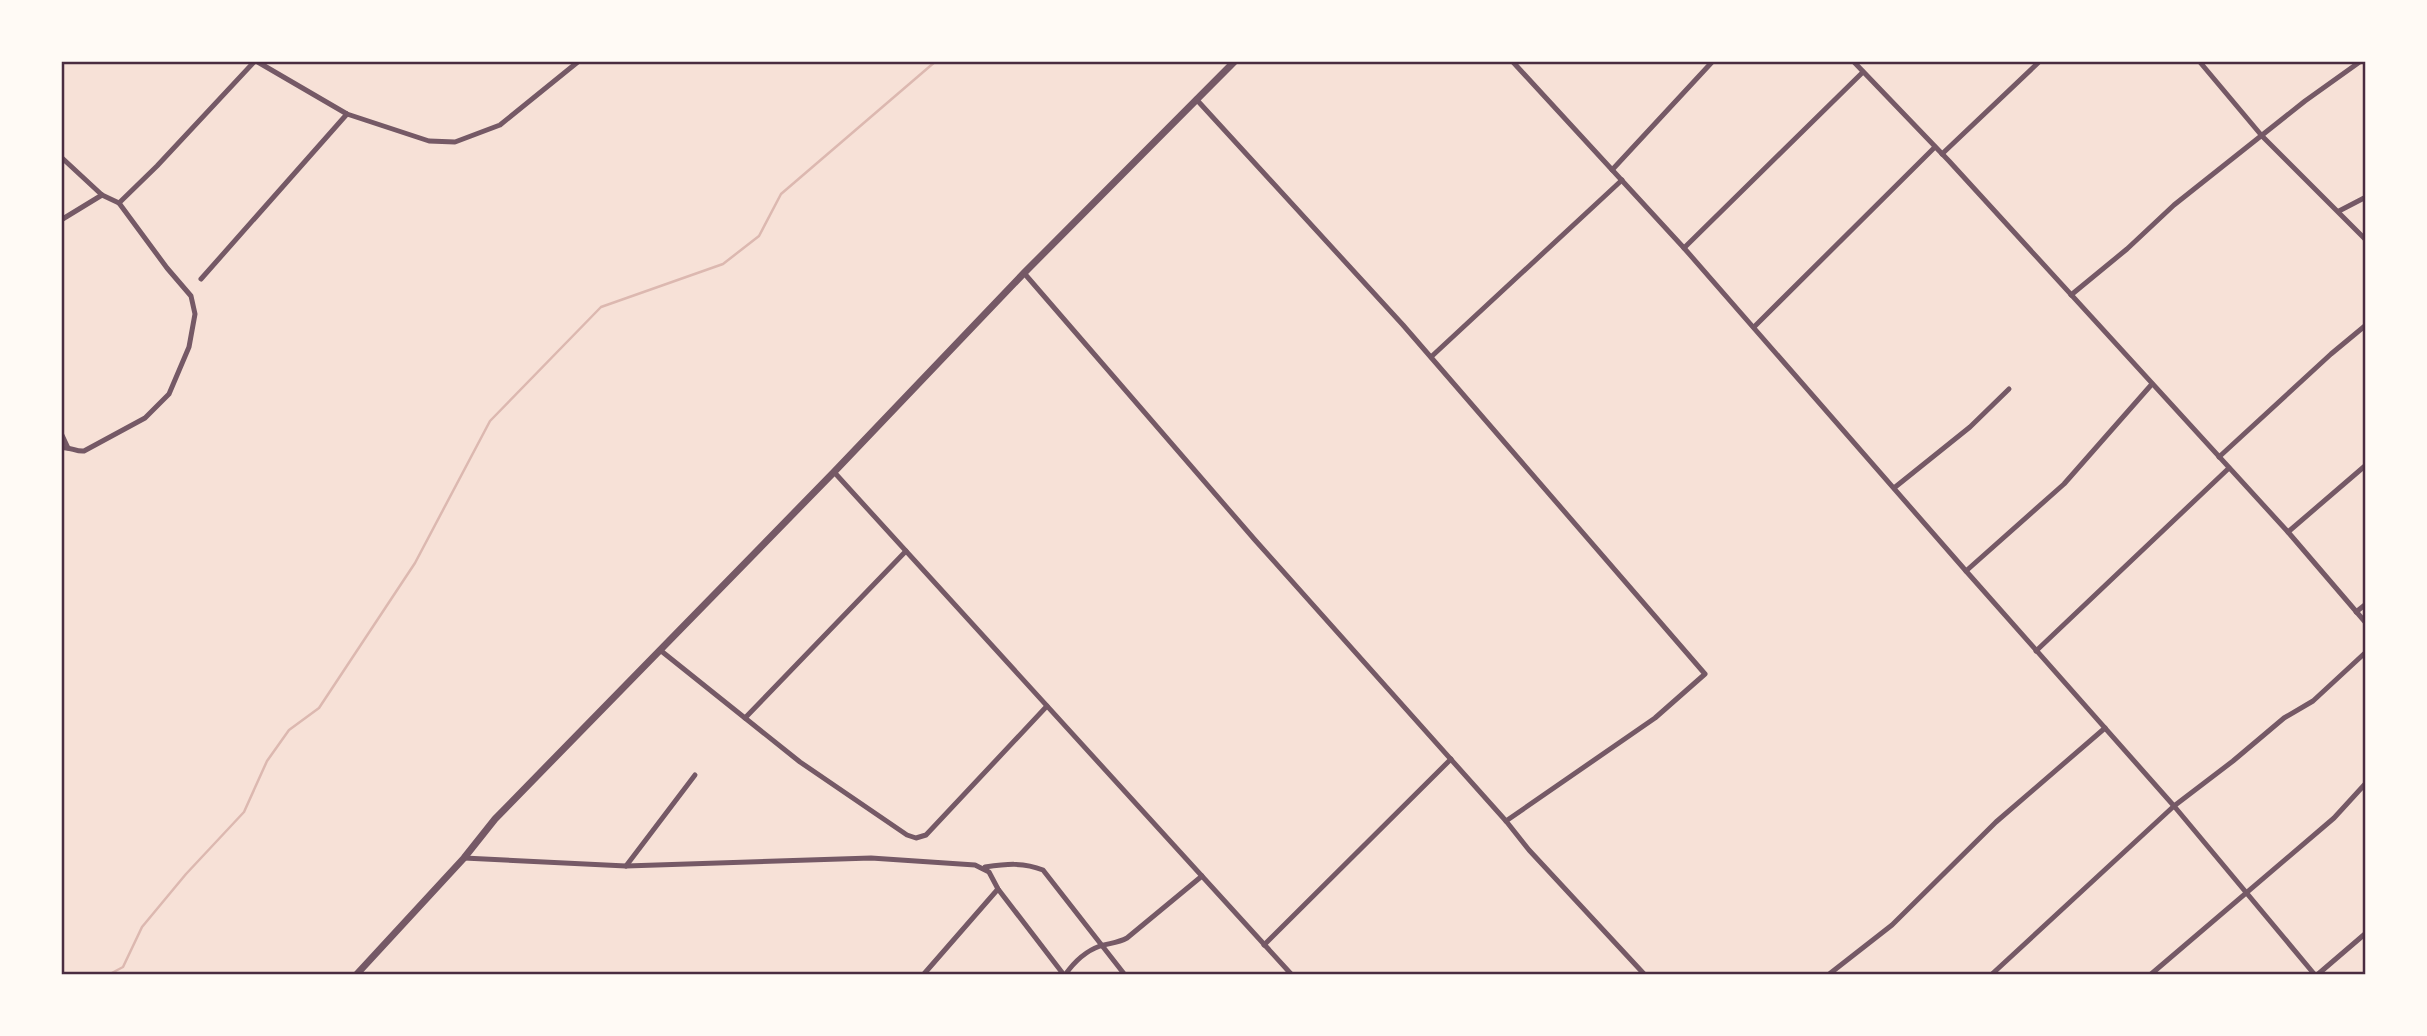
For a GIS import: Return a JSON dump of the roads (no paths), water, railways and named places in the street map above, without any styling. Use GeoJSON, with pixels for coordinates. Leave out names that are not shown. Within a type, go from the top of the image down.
{"type":"FeatureCollection","features":[{"type":"Feature","properties":{"kind":"street"},"geometry":{"type":"LineString","coordinates":[[119,203],[255,61],[347,114],[429,141],[455,142],[500,125],[579,61]]}},
{"type":"Feature","properties":{"kind":"street"},"geometry":{"type":"LineString","coordinates":[[356,975],[464,858],[495,818],[834,472],[1024,273],[1235,61]]}},
{"type":"Feature","properties":{"kind":"street"},"geometry":{"type":"LineString","coordinates":[[1512,61],[1754,327],[2174,806],[2316,975],[2366,933]]}},
{"type":"Feature","properties":{"kind":"street"},"geometry":{"type":"LineString","coordinates":[[1612,170],[1713,61]]}},
{"type":"Feature","properties":{"kind":"street"},"geometry":{"type":"LineString","coordinates":[[1853,61],[1942,153],[2288,532],[2366,623]]}},
{"type":"Feature","properties":{"kind":"street"},"geometry":{"type":"LineString","coordinates":[[1942,153],[2040,61]]}},
{"type":"Feature","properties":{"kind":"street"},"geometry":{"type":"LineString","coordinates":[[2199,61],[2262,136],[2366,240]]}},
{"type":"Feature","properties":{"kind":"street"},"geometry":{"type":"LineString","coordinates":[[2071,295],[2174,205],[2305,101],[2361,61]]}},
{"type":"Feature","properties":{"kind":"street"},"geometry":{"type":"LineString","coordinates":[[1684,248],[1864,72]]}},
{"type":"Feature","properties":{"kind":"street"},"geometry":{"type":"LineString","coordinates":[[1196,99],[1431,357],[1705,674],[1655,718],[1506,821]]}},
{"type":"Feature","properties":{"kind":"street"},"geometry":{"type":"LineString","coordinates":[[201,279],[347,114]]}},
{"type":"Feature","properties":{"kind":"street"},"geometry":{"type":"LineString","coordinates":[[1754,327],[1935,147]]}},
{"type":"Feature","properties":{"kind":"street"},"geometry":{"type":"LineString","coordinates":[[61,157],[102,195],[119,203],[191,296],[195,314],[189,346],[169,394],[145,418],[84,451],[64,448],[61,433]]}},
{"type":"Feature","properties":{"kind":"street"},"geometry":{"type":"LineString","coordinates":[[1431,357],[1622,180]]}},
{"type":"Feature","properties":{"kind":"street"},"geometry":{"type":"LineString","coordinates":[[61,220],[102,195]]}},
{"type":"Feature","properties":{"kind":"street"},"geometry":{"type":"LineString","coordinates":[[2339,211],[2366,197]]}},
{"type":"Feature","properties":{"kind":"street"},"geometry":{"type":"LineString","coordinates":[[1024,273],[1529,850],[1645,975]]}},
{"type":"Feature","properties":{"kind":"street"},"geometry":{"type":"LineString","coordinates":[[2219,457],[2366,325]]}},
{"type":"Feature","properties":{"kind":"street"},"geometry":{"type":"LineString","coordinates":[[1966,571],[2064,484],[2152,384]]}},
{"type":"Feature","properties":{"kind":"street"},"geometry":{"type":"LineString","coordinates":[[1894,488],[1970,427],[2010,389]]}},
{"type":"Feature","properties":{"kind":"street"},"geometry":{"type":"LineString","coordinates":[[2288,532],[2366,465]]}},
{"type":"Feature","properties":{"kind":"street"},"geometry":{"type":"LineString","coordinates":[[2036,650],[2229,468]]}},
{"type":"Feature","properties":{"kind":"street"},"geometry":{"type":"LineString","coordinates":[[834,472],[1292,975]]}},
{"type":"Feature","properties":{"kind":"street"},"geometry":{"type":"LineString","coordinates":[[745,719],[906,551]]}},
{"type":"Feature","properties":{"kind":"street"},"geometry":{"type":"LineString","coordinates":[[2356,612],[2366,604]]}},
{"type":"Feature","properties":{"kind":"street"},"geometry":{"type":"LineString","coordinates":[[660,650],[800,762],[907,835],[916,838],[926,835],[1047,706]]}},
{"type":"Feature","properties":{"kind":"street"},"geometry":{"type":"LineString","coordinates":[[1991,975],[2174,806],[2284,718],[2313,701],[2366,652]]}},
{"type":"Feature","properties":{"kind":"street"},"geometry":{"type":"LineString","coordinates":[[1828,975],[1892,925],[1996,822],[2105,728]]}},
{"type":"Feature","properties":{"kind":"street"},"geometry":{"type":"LineString","coordinates":[[1265,945],[1451,760]]}},
{"type":"Feature","properties":{"kind":"street"},"geometry":{"type":"LineString","coordinates":[[626,866],[695,775]]}},
{"type":"Feature","properties":{"kind":"street"},"geometry":{"type":"LineString","coordinates":[[2150,975],[2334,818],[2366,783]]}},
{"type":"Feature","properties":{"kind":"street"},"geometry":{"type":"LineString","coordinates":[[464,858],[626,866],[871,858],[975,865],[991,875],[998,890],[1065,975],[1073,963],[1103,945],[1118,944],[1128,938],[1202,876]]}},
{"type":"Feature","properties":{"kind":"street"},"geometry":{"type":"LineString","coordinates":[[983,868],[1015,863],[1030,864],[1043,870],[1125,975]]}},
{"type":"Feature","properties":{"kind":"street"},"geometry":{"type":"LineString","coordinates":[[923,975],[998,890]]}},
{"type":"Feature","properties":{"kind":"waterway"},"geometry":{"type":"LineString","coordinates":[[108,975],[123,967],[142,927],[186,874],[244,812],[267,761],[289,730],[319,708],[415,563],[490,421],[601,307],[723,264],[759,236],[781,194],[936,61]]}}]}
